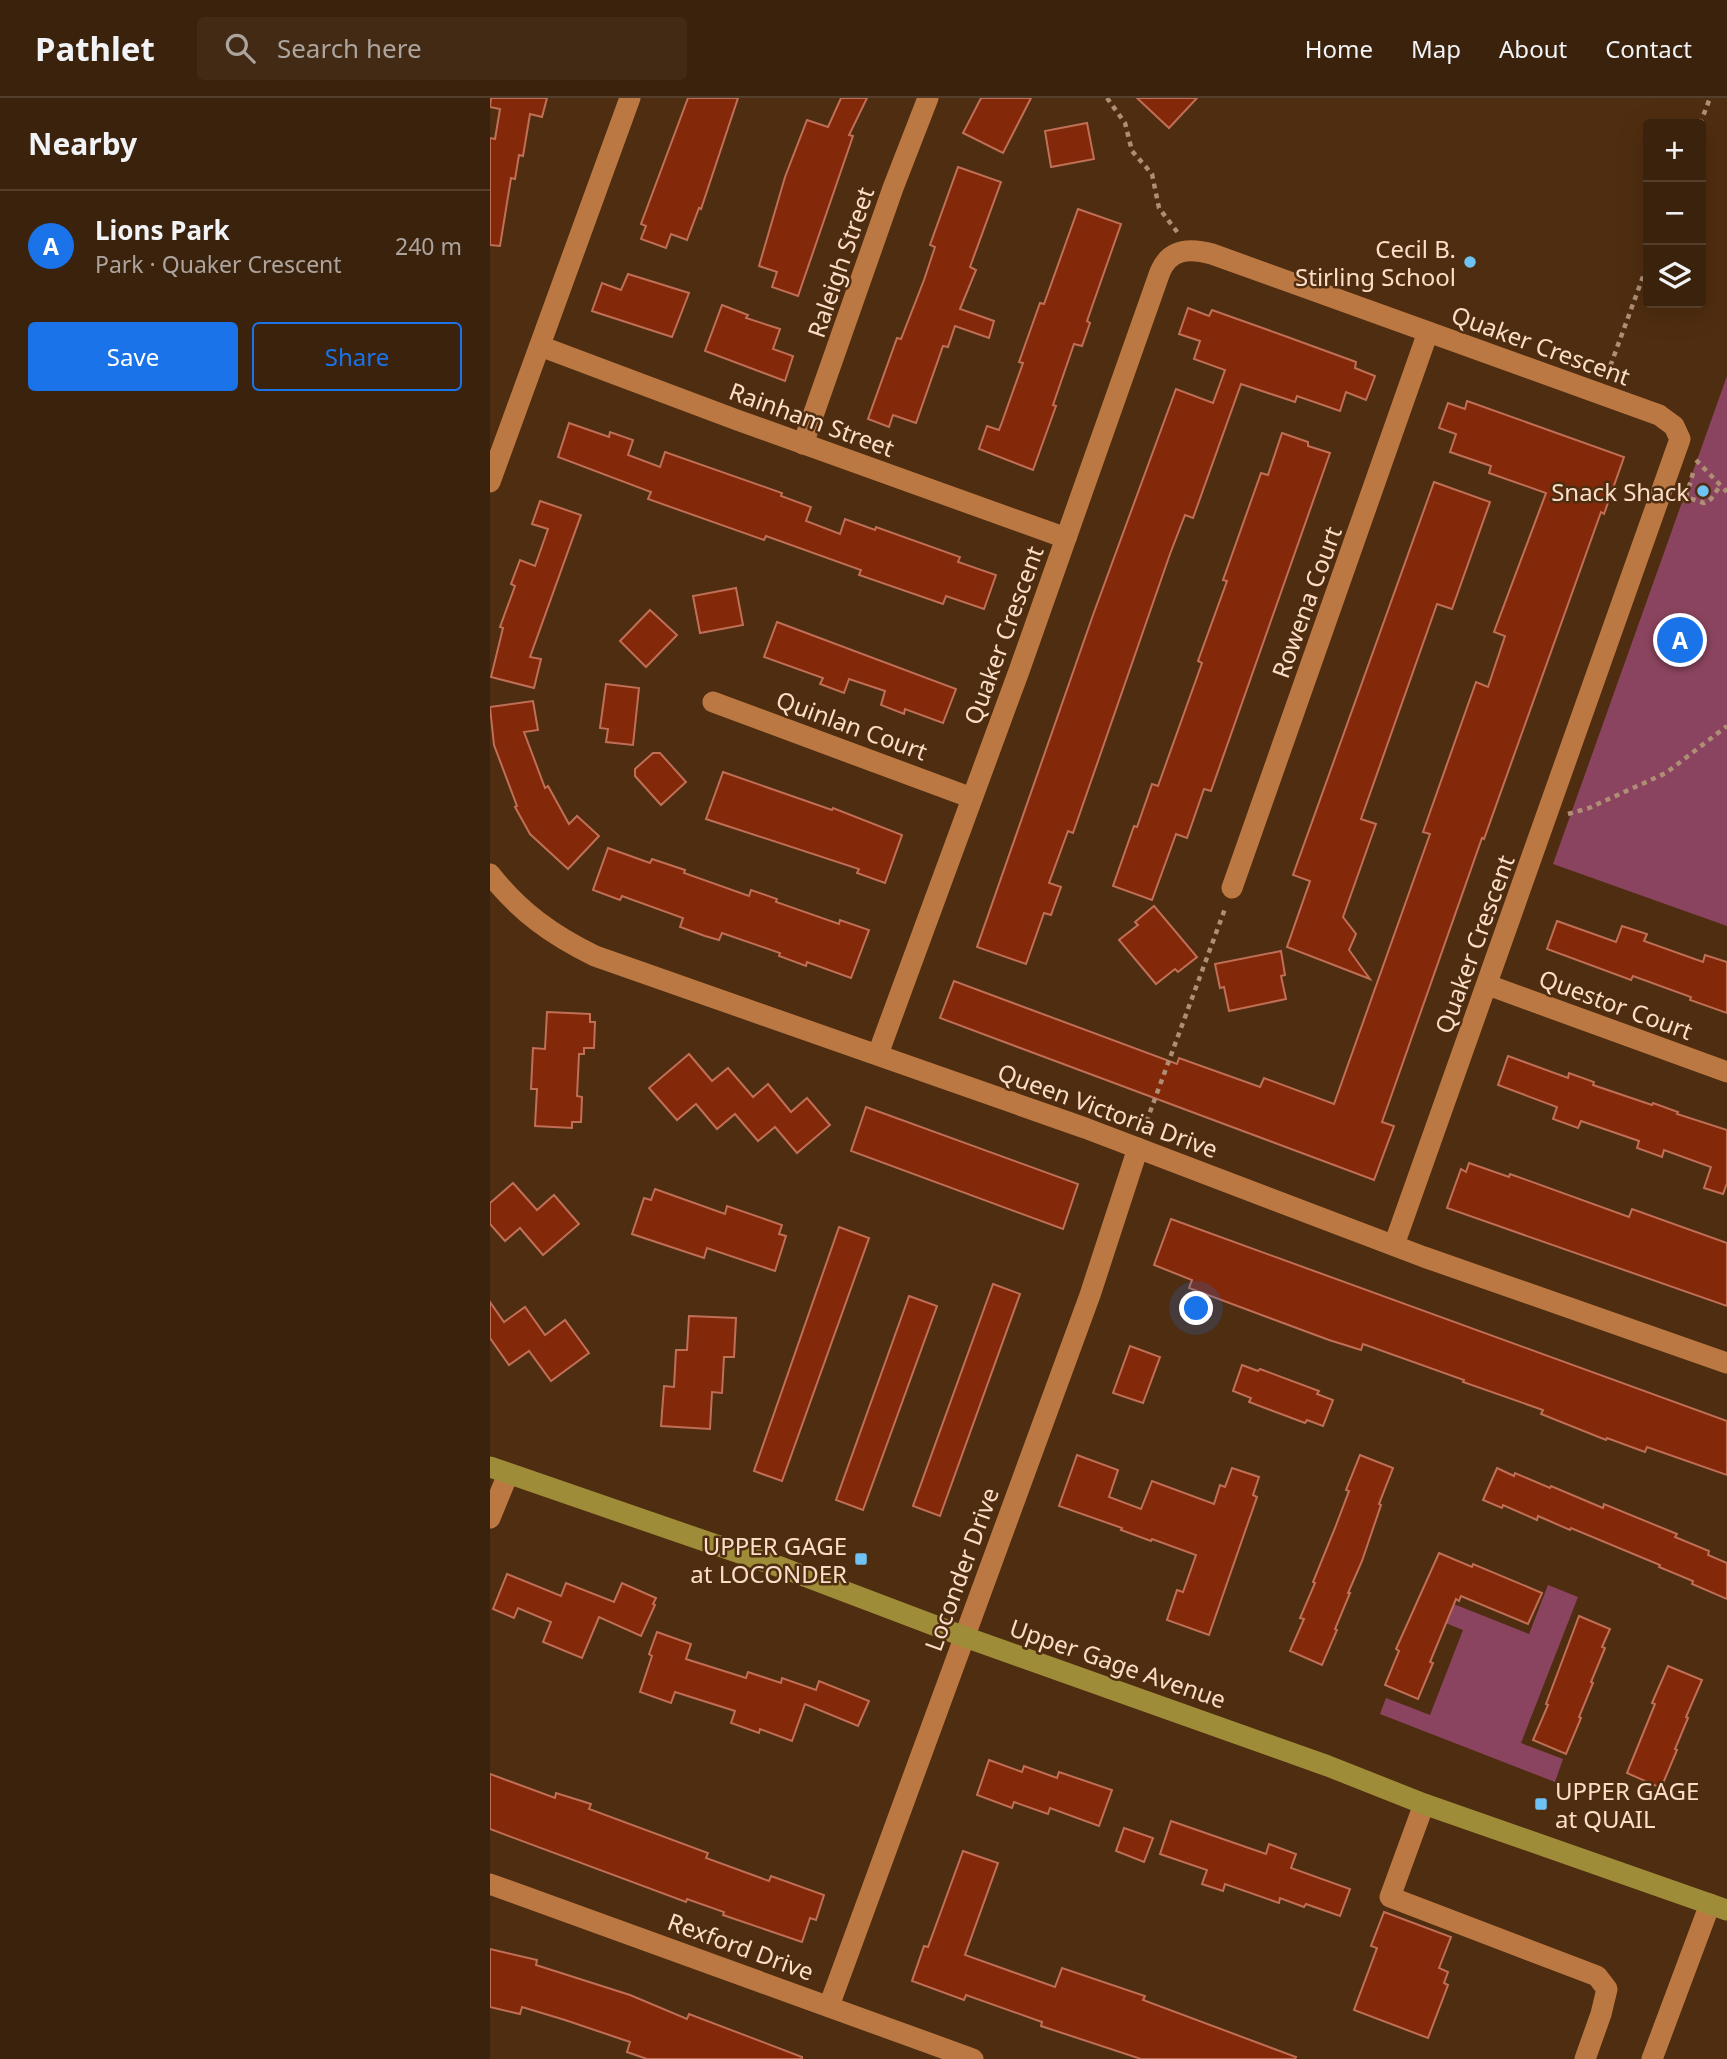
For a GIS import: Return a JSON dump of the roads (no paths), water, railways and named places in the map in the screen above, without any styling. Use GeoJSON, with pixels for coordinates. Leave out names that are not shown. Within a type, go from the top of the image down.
{"type":"FeatureCollection","features":[{"type":"Feature","properties":{"kind":"main road","name":"Upper Gage Avenue"},"geometry":{"type":"LineString","coordinates":[[499,1470],[783,1568],[965,1637],[1328,1766],[1424,1804],[1718,1907]]}},
{"type":"Feature","properties":{"kind":"street"},"geometry":{"type":"LineString","coordinates":[[490,482],[630,98]]}},
{"type":"Feature","properties":{"kind":"street","name":"Raleigh Street"},"geometry":{"type":"LineString","coordinates":[[803,444],[893,188],[928,98]]}},
{"type":"Feature","properties":{"kind":"street","name":"Quaker Crescent"},"geometry":{"type":"LineString","coordinates":[[878,1054],[1160,272],[1171,255],[1195,249],[1212,254],[1659,415],[1674,426],[1680,439],[1394,1245]]}},
{"type":"Feature","properties":{"kind":"street","name":"Rowena Court"},"geometry":{"type":"LineString","coordinates":[[1232,888],[1429,332]]}},
{"type":"Feature","properties":{"kind":"street","name":"Rainham Street"},"geometry":{"type":"LineString","coordinates":[[540,346],[1066,538]]}},
{"type":"Feature","properties":{"kind":"street","name":"Quinlan Court"},"geometry":{"type":"LineString","coordinates":[[713,702],[972,798]]}},
{"type":"Feature","properties":{"kind":"street","name":"Queen Victoria Drive"},"geometry":{"type":"LineString","coordinates":[[490,874],[520,908],[546,929],[587,952],[878,1054],[1138,1148],[1394,1245],[1727,1363]]}},
{"type":"Feature","properties":{"kind":"street","name":"Questor Court"},"geometry":{"type":"LineString","coordinates":[[1488,985],[1727,1072]]}},
{"type":"Feature","properties":{"kind":"street","name":"Loconder Drive"},"geometry":{"type":"LineString","coordinates":[[829,2006],[1090,1294],[1138,1148]]}},
{"type":"Feature","properties":{"kind":"street"},"geometry":{"type":"LineString","coordinates":[[490,1518],[499,1470]]}},
{"type":"Feature","properties":{"kind":"street"},"geometry":{"type":"LineString","coordinates":[[1424,1804],[1390,1897],[1597,1976],[1607,1989],[1586,2059]]}},
{"type":"Feature","properties":{"kind":"street","name":"Rexford Drive"},"geometry":{"type":"LineString","coordinates":[[490,1884],[973,2059]]}},
{"type":"Feature","properties":{"kind":"street"},"geometry":{"type":"LineString","coordinates":[[1652,2059],[1718,1907]]}},
{"type":"Feature","properties":{"kind":"place","name":"Cecil B. Stirling School"},"geometry":{"type":"Point","coordinates":[1470,262]}},
{"type":"Feature","properties":{"kind":"place","name":"Snack Shack"},"geometry":{"type":"Point","coordinates":[1703,491]}},
{"type":"Feature","properties":{"kind":"place","name":"Lions Park"},"geometry":{"type":"Point","coordinates":[1680,640]}},
{"type":"Feature","properties":{"kind":"place","name":"UPPER GAGE at LOCONDER"},"geometry":{"type":"Point","coordinates":[861,1559]}},
{"type":"Feature","properties":{"kind":"place","name":"UPPER GAGE at QUAIL"},"geometry":{"type":"Point","coordinates":[1541,1804]}}]}
